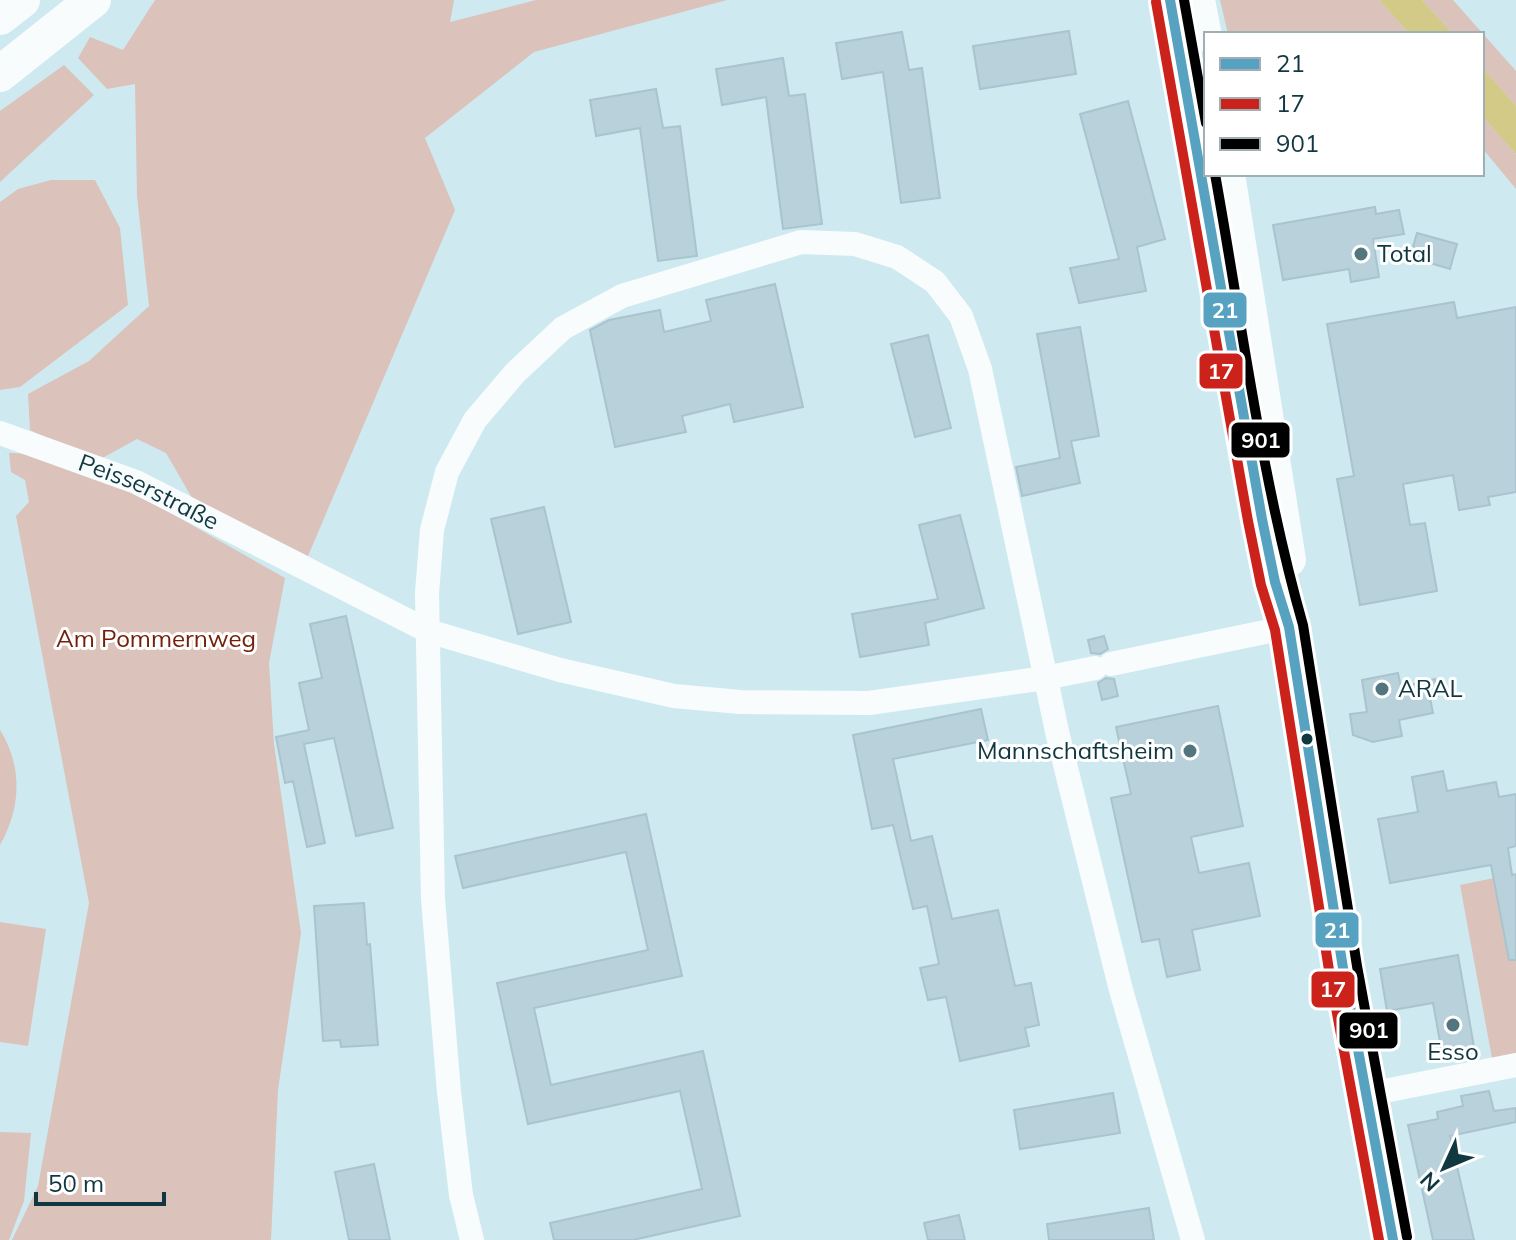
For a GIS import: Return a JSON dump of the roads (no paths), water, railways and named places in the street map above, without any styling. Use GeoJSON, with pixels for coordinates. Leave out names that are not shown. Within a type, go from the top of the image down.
{"type":"FeatureCollection","features":[{"type":"Feature","properties":{"kind":"highway"},"geometry":{"type":"LineString","coordinates":[[0,17],[22,0]]}},
{"type":"Feature","properties":{"kind":"highway"},"geometry":{"type":"LineString","coordinates":[[0,74],[93,0]]}},
{"type":"Feature","properties":{"kind":"main road"},"geometry":{"type":"LineString","coordinates":[[1170,0],[1262,519],[1275,582],[1289,627],[1364,1095],[1393,1240]]}},
{"type":"Feature","properties":{"kind":"main road"},"geometry":{"type":"LineString","coordinates":[[1199,0],[1205,32]]}},
{"type":"Feature","properties":{"kind":"main road"},"geometry":{"type":"LineString","coordinates":[[1229,176],[1285,523],[1291,578],[1289,627]]}},
{"type":"Feature","properties":{"kind":"street"},"geometry":{"type":"LineString","coordinates":[[472,1240],[461,1195],[439,976],[430,807],[427,593],[432,530],[447,472],[475,420],[515,373],[563,328],[622,296],[801,242],[855,244],[897,257],[935,282],[961,316],[980,369],[1045,678],[1121,990],[1193,1240]]}},
{"type":"Feature","properties":{"kind":"street","name":"Peisserstraße"},"geometry":{"type":"LineString","coordinates":[[0,433],[136,482],[428,631],[560,670],[674,696],[740,702],[869,703],[1045,678],[1289,627]]}},
{"type":"Feature","properties":{"kind":"street"},"geometry":{"type":"LineString","coordinates":[[1364,1095],[1516,1065]]}},
{"type":"Feature","properties":{"kind":"place","name":"Total"},"geometry":{"type":"Point","coordinates":[1361,254]}},
{"type":"Feature","properties":{"kind":"place","name":"ARAL"},"geometry":{"type":"Point","coordinates":[1382,689]}},
{"type":"Feature","properties":{"kind":"place","name":"Mannschaftsheim"},"geometry":{"type":"Point","coordinates":[1190,751]}},
{"type":"Feature","properties":{"kind":"place","name":"Esso"},"geometry":{"type":"Point","coordinates":[1453,1025]}},
{"type":"Feature","properties":{"kind":"park label","name":"Am Pommernweg"},"geometry":{"type":"Point","coordinates":[156,639]}}]}
